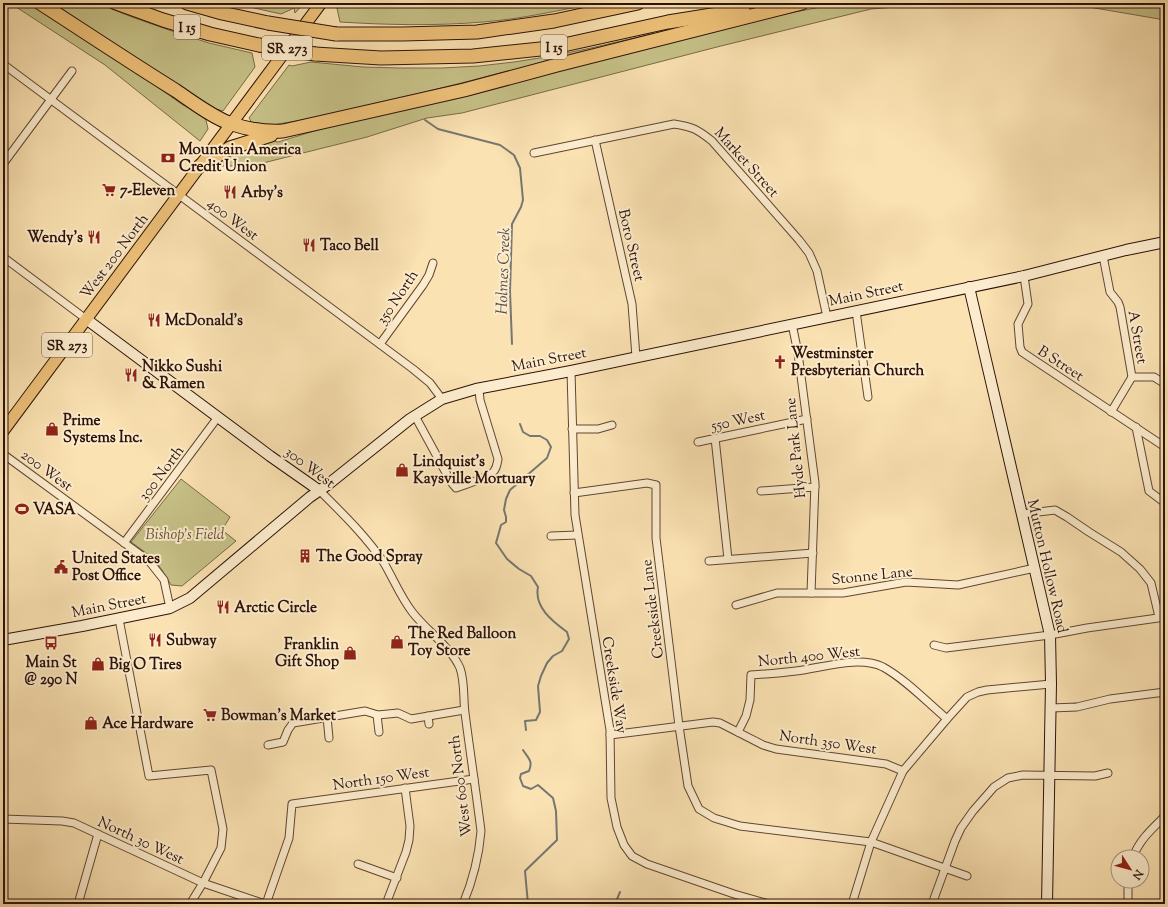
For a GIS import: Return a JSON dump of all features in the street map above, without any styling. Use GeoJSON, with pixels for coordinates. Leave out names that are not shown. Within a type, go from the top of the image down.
{"type":"FeatureCollection","features":[{"type":"Feature","properties":{"kind":"highway"},"geometry":{"type":"LineString","coordinates":[[40,3],[216,117],[231,124],[254,131],[283,131]]}},
{"type":"Feature","properties":{"kind":"highway","name":"I 15"},"geometry":{"type":"LineString","coordinates":[[116,3],[163,20],[210,34],[259,45],[315,54],[381,58],[473,56],[550,48],[668,22],[790,3]]}},
{"type":"Feature","properties":{"kind":"highway","name":"I 15"},"geometry":{"type":"LineString","coordinates":[[187,3],[268,24],[336,34],[403,34],[477,32],[554,21],[638,3]]}},
{"type":"Feature","properties":{"kind":"highway"},"geometry":{"type":"LineString","coordinates":[[200,166],[230,148],[251,140],[283,131],[464,90],[557,64],[802,3]]}},
{"type":"Feature","properties":{"kind":"main road","name":"West 200 North"},"geometry":{"type":"LineString","coordinates":[[3,431],[321,3]]}},
{"type":"Feature","properties":{"kind":"main road","name":"Main Street"},"geometry":{"type":"LineString","coordinates":[[3,640],[170,608],[190,598],[320,491],[416,416],[442,399],[479,389],[1024,276],[1165,242]]}},
{"type":"Feature","properties":{"kind":"main road","name":"Mutton Hollow Road"},"geometry":{"type":"LineString","coordinates":[[969,287],[1050,635],[1051,708],[1047,904]]}},
{"type":"Feature","properties":{"kind":"main road","name":"300 West"},"geometry":{"type":"LineString","coordinates":[[86,319],[270,456],[320,491]]}},
{"type":"Feature","properties":{"kind":"street","name":"400 West"},"geometry":{"type":"LineString","coordinates":[[3,64],[380,344],[430,383],[442,399]]}},
{"type":"Feature","properties":{"kind":"street"},"geometry":{"type":"LineString","coordinates":[[3,164],[72,71]]}},
{"type":"Feature","properties":{"kind":"street","name":"Market Street"},"geometry":{"type":"LineString","coordinates":[[534,153],[674,124],[687,126],[700,131],[712,140],[809,253],[817,271],[827,317]]}},
{"type":"Feature","properties":{"kind":"street","name":"Boro Street"},"geometry":{"type":"LineString","coordinates":[[595,140],[632,304],[636,357]]}},
{"type":"Feature","properties":{"kind":"street","name":"A Street"},"geometry":{"type":"LineString","coordinates":[[1103,256],[1110,292],[1120,307],[1132,378]]}},
{"type":"Feature","properties":{"kind":"street"},"geometry":{"type":"LineString","coordinates":[[3,257],[86,319]]}},
{"type":"Feature","properties":{"kind":"street","name":"350 North"},"geometry":{"type":"LineString","coordinates":[[380,344],[423,285],[429,275],[433,263]]}},
{"type":"Feature","properties":{"kind":"street","name":"B Street"},"geometry":{"type":"LineString","coordinates":[[1024,276],[1028,304],[1018,324],[1020,347],[1022,352],[1165,447]]}},
{"type":"Feature","properties":{"kind":"street"},"geometry":{"type":"LineString","coordinates":[[856,311],[868,397]]}},
{"type":"Feature","properties":{"kind":"street","name":"Hyde Park Lane"},"geometry":{"type":"LineString","coordinates":[[792,324],[798,353],[815,487],[811,593]]}},
{"type":"Feature","properties":{"kind":"street","name":"Creekside Way"},"geometry":{"type":"LineString","coordinates":[[571,371],[574,493],[577,535],[610,735],[611,798],[617,827],[624,845],[632,856],[647,864],[734,894],[769,904]]}},
{"type":"Feature","properties":{"kind":"street"},"geometry":{"type":"LineString","coordinates":[[1112,412],[1132,378],[1154,377],[1165,384]]}},
{"type":"Feature","properties":{"kind":"street"},"geometry":{"type":"LineString","coordinates":[[416,416],[451,482],[456,488],[494,473],[498,459],[480,400],[479,389]]}},
{"type":"Feature","properties":{"kind":"street","name":"300 North"},"geometry":{"type":"LineString","coordinates":[[124,543],[218,417]]}},
{"type":"Feature","properties":{"kind":"street","name":"550 West"},"geometry":{"type":"LineString","coordinates":[[698,442],[806,419]]}},
{"type":"Feature","properties":{"kind":"street"},"geometry":{"type":"LineString","coordinates":[[572,429],[598,429],[612,426]]}},
{"type":"Feature","properties":{"kind":"street"},"geometry":{"type":"LineString","coordinates":[[1136,427],[1149,491],[1165,503]]}},
{"type":"Feature","properties":{"kind":"street"},"geometry":{"type":"LineString","coordinates":[[715,438],[728,559]]}},
{"type":"Feature","properties":{"kind":"street","name":"200 West"},"geometry":{"type":"LineString","coordinates":[[3,454],[149,561],[164,580],[170,608]]}},
{"type":"Feature","properties":{"kind":"street","name":"Creekside Lane"},"geometry":{"type":"LineString","coordinates":[[574,493],[647,483],[656,485],[656,538],[679,726],[688,786],[699,809],[714,818],[740,826],[871,842]]}},
{"type":"Feature","properties":{"kind":"street"},"geometry":{"type":"LineString","coordinates":[[761,491],[815,487]]}},
{"type":"Feature","properties":{"kind":"street","name":"300 West"},"geometry":{"type":"LineString","coordinates":[[320,491],[359,531],[383,563],[409,608],[453,656],[460,669],[463,679],[464,710]]}},
{"type":"Feature","properties":{"kind":"street"},"geometry":{"type":"LineString","coordinates":[[934,645],[946,648],[1050,635],[1162,617],[1151,583],[1140,569],[1121,552],[1068,517],[1054,510],[1022,514]]}},
{"type":"Feature","properties":{"kind":"street"},"geometry":{"type":"LineString","coordinates":[[551,536],[577,535]]}},
{"type":"Feature","properties":{"kind":"street"},"geometry":{"type":"LineString","coordinates":[[709,561],[813,553]]}},
{"type":"Feature","properties":{"kind":"street","name":"Stonne Lane"},"geometry":{"type":"LineString","coordinates":[[736,605],[777,593],[843,593],[906,582],[958,585],[1035,568]]}},
{"type":"Feature","properties":{"kind":"street"},"geometry":{"type":"LineString","coordinates":[[119,618],[148,776],[211,770],[223,829],[221,848],[203,883],[190,904]]}},
{"type":"Feature","properties":{"kind":"street","name":"North 400 West"},"geometry":{"type":"LineString","coordinates":[[738,732],[746,716],[750,700],[750,675],[796,671],[853,662],[868,662],[882,667],[900,678],[947,719]]}},
{"type":"Feature","properties":{"kind":"street"},"geometry":{"type":"LineString","coordinates":[[852,904],[871,842],[903,771],[947,719],[967,697],[978,692],[1051,684]]}},
{"type":"Feature","properties":{"kind":"street"},"geometry":{"type":"LineString","coordinates":[[1051,708],[1077,707],[1110,699],[1165,692]]}},
{"type":"Feature","properties":{"kind":"street"},"geometry":{"type":"LineString","coordinates":[[268,745],[283,742],[293,722],[365,711],[377,715],[398,713],[411,719],[464,710]]}},
{"type":"Feature","properties":{"kind":"street","name":"West 600 North"},"geometry":{"type":"LineString","coordinates":[[463,904],[475,869],[481,830],[464,710]]}},
{"type":"Feature","properties":{"kind":"street"},"geometry":{"type":"LineString","coordinates":[[377,715],[379,732]]}},
{"type":"Feature","properties":{"kind":"street"},"geometry":{"type":"LineString","coordinates":[[428,716],[429,724]]}},
{"type":"Feature","properties":{"kind":"street"},"geometry":{"type":"LineString","coordinates":[[327,717],[329,738]]}},
{"type":"Feature","properties":{"kind":"street","name":"North 350 West"},"geometry":{"type":"LineString","coordinates":[[610,735],[713,722],[720,723],[763,745],[776,749],[886,764],[903,771]]}},
{"type":"Feature","properties":{"kind":"street"},"geometry":{"type":"LineString","coordinates":[[932,904],[961,828],[973,811],[994,787],[1008,778],[1023,775],[1095,776],[1108,773]]}},
{"type":"Feature","properties":{"kind":"street","name":"North 150 West"},"geometry":{"type":"LineString","coordinates":[[265,904],[289,838],[292,804],[474,779]]}},
{"type":"Feature","properties":{"kind":"street"},"geometry":{"type":"LineString","coordinates":[[386,904],[397,878],[409,840],[410,826],[405,788]]}},
{"type":"Feature","properties":{"kind":"street"},"geometry":{"type":"LineString","coordinates":[[1136,849],[1142,838],[1165,816]]}},
{"type":"Feature","properties":{"kind":"street","name":"North 30 West"},"geometry":{"type":"LineString","coordinates":[[3,819],[62,821],[74,823],[203,883],[265,904]]}},
{"type":"Feature","properties":{"kind":"street"},"geometry":{"type":"LineString","coordinates":[[78,904],[98,834]]}},
{"type":"Feature","properties":{"kind":"street"},"geometry":{"type":"LineString","coordinates":[[871,842],[966,876]]}},
{"type":"Feature","properties":{"kind":"street"},"geometry":{"type":"LineString","coordinates":[[358,864],[397,878]]}},
{"type":"Feature","properties":{"kind":"street"},"geometry":{"type":"LineString","coordinates":[[1128,889],[1128,904]]}},
{"type":"Feature","properties":{"kind":"green space"},"geometry":{"type":"Polygon","coordinates":[[[10,3],[33,3],[183,105],[196,111],[206,120],[208,129],[200,141],[105,65],[10,3]]]}},
{"type":"Feature","properties":{"kind":"green space"},"geometry":{"type":"Polygon","coordinates":[[[49,3],[97,3],[132,17],[209,43],[252,53],[255,67],[223,111],[216,109],[49,3]]]}},
{"type":"Feature","properties":{"kind":"green space"},"geometry":{"type":"Polygon","coordinates":[[[232,3],[304,3],[295,13],[294,8],[281,14],[232,3]]]}},
{"type":"Feature","properties":{"kind":"green space"},"geometry":{"type":"Polygon","coordinates":[[[336,3],[413,3],[472,6],[529,3],[598,3],[498,21],[412,25],[340,22],[337,8],[334,6],[336,3]]]}},
{"type":"Feature","properties":{"kind":"green space"},"geometry":{"type":"Polygon","coordinates":[[[849,3],[941,3],[871,9],[462,113],[427,118],[367,137],[251,166],[214,165],[216,159],[270,140],[278,142],[321,129],[763,18],[849,3]]]}},
{"type":"Feature","properties":{"kind":"green space"},"geometry":{"type":"Polygon","coordinates":[[[1004,3],[1123,3],[1165,8],[1165,20],[1077,5],[1004,3]]]}},
{"type":"Feature","properties":{"kind":"green space"},"geometry":{"type":"Polygon","coordinates":[[[651,34],[658,34],[315,118],[266,126],[252,123],[249,118],[289,65],[292,66],[311,62],[363,67],[400,68],[479,66],[552,56],[651,34]]]}},
{"type":"Feature","properties":{"kind":"green space","name":"Bishop's Field"},"geometry":{"type":"Polygon","coordinates":[[[181,479],[230,517],[222,530],[236,541],[182,586],[171,585],[153,558],[131,542],[181,479]]]}},
{"type":"Feature","properties":{"kind":"waterway","name":"Holmes Creek"},"geometry":{"type":"LineString","coordinates":[[425,120],[438,129],[500,145],[514,155],[520,168],[523,200],[512,224],[510,291],[512,344]]}},
{"type":"Feature","properties":{"kind":"waterway","name":"Holmes Creek"},"geometry":{"type":"LineString","coordinates":[[520,424],[523,432],[530,436],[540,436],[547,440],[551,447],[547,458],[510,490],[506,499],[504,510],[506,522],[501,525],[496,543],[507,559],[519,569],[531,576],[538,587],[537,594],[541,607],[550,618],[567,632],[569,639],[562,651],[553,656],[547,663],[538,686],[540,712],[536,720],[525,721],[526,730]]}},
{"type":"Feature","properties":{"kind":"waterway","name":"Holmes Creek"},"geometry":{"type":"LineString","coordinates":[[523,750],[530,760],[531,765],[529,771],[521,774],[520,778],[523,786],[531,789],[538,785],[553,798],[556,811],[557,840],[525,871],[528,904]]}},
{"type":"Feature","properties":{"kind":"waterway"},"geometry":{"type":"LineString","coordinates":[[615,904],[620,892]]}},
{"type":"Feature","properties":{"kind":"place","name":"Mountain America Credit Union"},"geometry":{"type":"Point","coordinates":[168,158]}},
{"type":"Feature","properties":{"kind":"place","name":"7-Eleven"},"geometry":{"type":"Point","coordinates":[109,190]}},
{"type":"Feature","properties":{"kind":"place","name":"Arby's"},"geometry":{"type":"Point","coordinates":[230,192]}},
{"type":"Feature","properties":{"kind":"place","name":"Wendy's"},"geometry":{"type":"Point","coordinates":[94,237]}},
{"type":"Feature","properties":{"kind":"place","name":"Taco Bell"},"geometry":{"type":"Point","coordinates":[309,245]}},
{"type":"Feature","properties":{"kind":"place","name":"McDonald's"},"geometry":{"type":"Point","coordinates":[154,320]}},
{"type":"Feature","properties":{"kind":"place","name":"Westminster Presbyterian Church"},"geometry":{"type":"Point","coordinates":[780,362]}},
{"type":"Feature","properties":{"kind":"place","name":"Nikko Sushi & Ramen"},"geometry":{"type":"Point","coordinates":[131,375]}},
{"type":"Feature","properties":{"kind":"place","name":"Prime Systems Inc."},"geometry":{"type":"Point","coordinates":[52,429]}},
{"type":"Feature","properties":{"kind":"place","name":"Lindquist's Kaysville Mortuary"},"geometry":{"type":"Point","coordinates":[402,470]}},
{"type":"Feature","properties":{"kind":"place","name":"VASA"},"geometry":{"type":"Point","coordinates":[22,509]}},
{"type":"Feature","properties":{"kind":"place","name":"The Good Spray"},"geometry":{"type":"Point","coordinates":[305,556]}},
{"type":"Feature","properties":{"kind":"place","name":"United States Post Office"},"geometry":{"type":"Point","coordinates":[61,567]}},
{"type":"Feature","properties":{"kind":"place","name":"Arctic Circle"},"geometry":{"type":"Point","coordinates":[223,607]}},
{"type":"Feature","properties":{"kind":"place","name":"Subway"},"geometry":{"type":"Point","coordinates":[155,640]}},
{"type":"Feature","properties":{"kind":"place","name":"The Red Balloon Toy Store"},"geometry":{"type":"Point","coordinates":[397,642]}},
{"type":"Feature","properties":{"kind":"place","name":"Main St @ 290 N"},"geometry":{"type":"Point","coordinates":[51,643]}},
{"type":"Feature","properties":{"kind":"place","name":"Franklin Gift Shop"},"geometry":{"type":"Point","coordinates":[350,653]}},
{"type":"Feature","properties":{"kind":"place","name":"Big O Tires"},"geometry":{"type":"Point","coordinates":[98,664]}},
{"type":"Feature","properties":{"kind":"place","name":"Bowman's Market"},"geometry":{"type":"Point","coordinates":[210,715]}},
{"type":"Feature","properties":{"kind":"place","name":"Ace Hardware"},"geometry":{"type":"Point","coordinates":[91,723]}}]}
